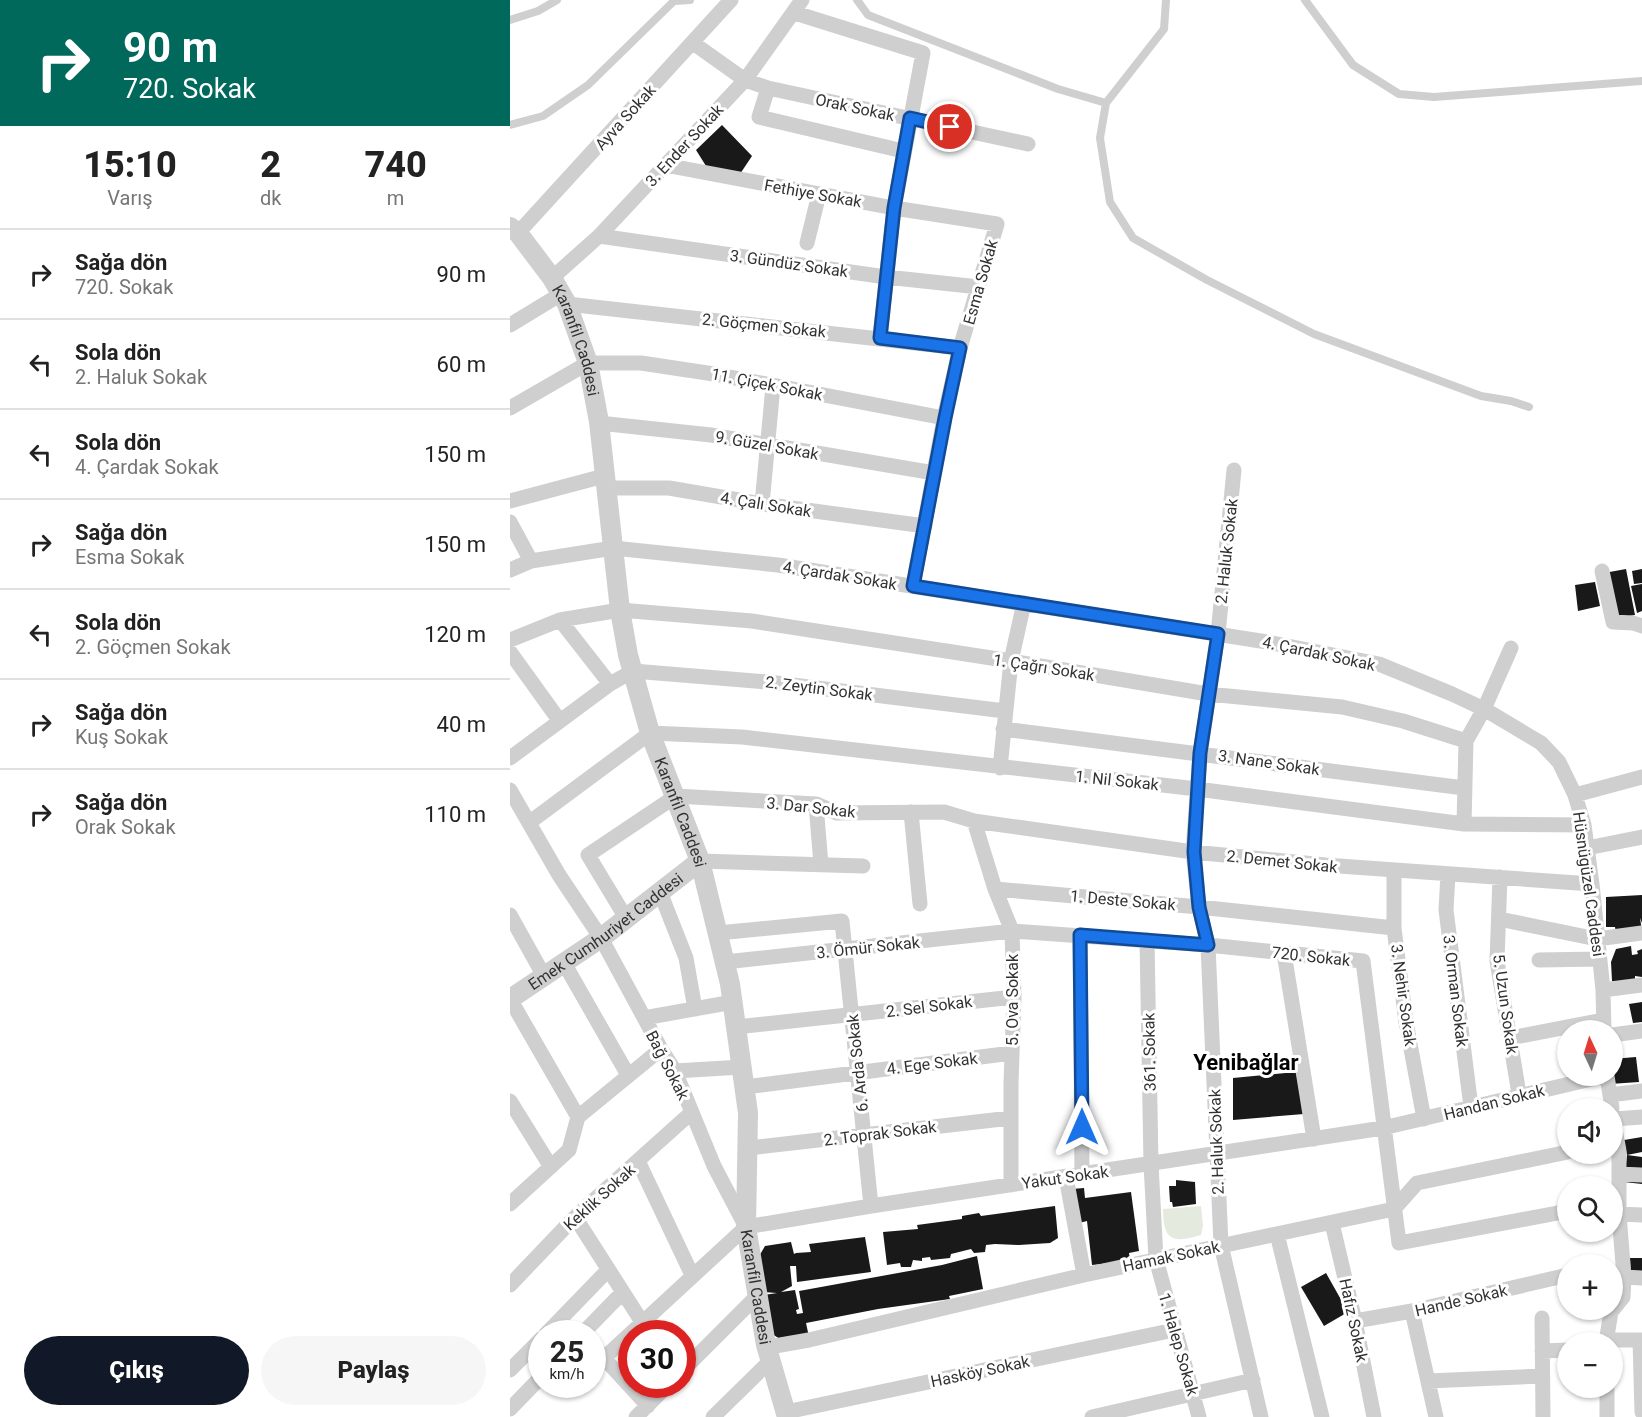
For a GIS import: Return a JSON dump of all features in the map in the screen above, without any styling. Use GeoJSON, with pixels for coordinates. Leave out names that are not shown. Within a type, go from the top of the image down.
{"type":"FeatureCollection","features":[{"type":"Feature","properties":{"kind":"street","name":"Ayva Sokak"},"geometry":{"type":"LineString","coordinates":[[512,229],[732,0]]}},
{"type":"Feature","properties":{"kind":"street"},"geometry":{"type":"LineString","coordinates":[[798,6],[923,53],[894,208],[880,338]]}},
{"type":"Feature","properties":{"kind":"street","name":"3. Ender Sokak"},"geometry":{"type":"LineString","coordinates":[[510,325],[560,292],[598,236],[745,80],[798,6]]}},
{"type":"Feature","properties":{"kind":"street","name":"Orak Sokak"},"geometry":{"type":"LineString","coordinates":[[693,43],[745,80],[768,88],[1028,144]]}},
{"type":"Feature","properties":{"kind":"street"},"geometry":{"type":"LineString","coordinates":[[768,88],[759,117],[903,151]]}},
{"type":"Feature","properties":{"kind":"street","name":"Fethiye Sokak"},"geometry":{"type":"LineString","coordinates":[[665,165],[894,208],[997,224]]}},
{"type":"Feature","properties":{"kind":"street"},"geometry":{"type":"LineString","coordinates":[[807,243],[819,194]]}},
{"type":"Feature","properties":{"kind":"street","name":"Esma Sokak"},"geometry":{"type":"LineString","coordinates":[[913,586],[960,348],[997,224]]}},
{"type":"Feature","properties":{"kind":"street","name":"Karanfil Caddesi"},"geometry":{"type":"LineString","coordinates":[[512,229],[560,292],[588,363],[599,423],[620,610],[633,670],[650,733],[700,861],[733,1002],[748,1113],[746,1227],[768,1353],[786,1415]]}},
{"type":"Feature","properties":{"kind":"street","name":"3. Gündüz Sokak"},"geometry":{"type":"LineString","coordinates":[[598,236],[979,288]]}},
{"type":"Feature","properties":{"kind":"street","name":"2. Göçmen Sokak"},"geometry":{"type":"LineString","coordinates":[[560,292],[960,348]]}},
{"type":"Feature","properties":{"kind":"street"},"geometry":{"type":"LineString","coordinates":[[510,408],[588,363]]}},
{"type":"Feature","properties":{"kind":"street","name":"11. Çiçek Sokak"},"geometry":{"type":"LineString","coordinates":[[588,363],[641,363],[945,418]]}},
{"type":"Feature","properties":{"kind":"street"},"geometry":{"type":"LineString","coordinates":[[762,504],[772,386]]}},
{"type":"Feature","properties":{"kind":"street","name":"9. Güzel Sokak"},"geometry":{"type":"LineString","coordinates":[[599,423],[711,435],[934,472]]}},
{"type":"Feature","properties":{"kind":"street","name":"2. Haluk Sokak"},"geometry":{"type":"LineString","coordinates":[[1234,470],[1218,634],[1200,753],[1194,852],[1199,907],[1208,945],[1221,1245],[1261,1417]]}},
{"type":"Feature","properties":{"kind":"street","name":"4. Çalı Sokak"},"geometry":{"type":"LineString","coordinates":[[510,501],[605,482],[669,488],[762,504],[925,526]]}},
{"type":"Feature","properties":{"kind":"street"},"geometry":{"type":"LineString","coordinates":[[510,522],[531,561]]}},
{"type":"Feature","properties":{"kind":"street","name":"4. Çardak Sokak"},"geometry":{"type":"LineString","coordinates":[[510,570],[531,561],[613,548],[778,565],[1218,634],[1379,664],[1484,709]]}},
{"type":"Feature","properties":{"kind":"street"},"geometry":{"type":"LineString","coordinates":[[1602,571],[1613,622],[1642,626]]}},
{"type":"Feature","properties":{"kind":"street"},"geometry":{"type":"LineString","coordinates":[[1000,768],[1011,661],[1024,603]]}},
{"type":"Feature","properties":{"kind":"street","name":"1. Çağrı Sokak"},"geometry":{"type":"LineString","coordinates":[[510,640],[560,620],[620,610],[752,621],[1208,694],[1342,708],[1404,721],[1466,741]]}},
{"type":"Feature","properties":{"kind":"street"},"geometry":{"type":"LineString","coordinates":[[560,620],[610,684]]}},
{"type":"Feature","properties":{"kind":"street"},"geometry":{"type":"LineString","coordinates":[[1464,824],[1466,741],[1484,709],[1511,648]]}},
{"type":"Feature","properties":{"kind":"street"},"geometry":{"type":"LineString","coordinates":[[510,652],[560,720]]}},
{"type":"Feature","properties":{"kind":"street"},"geometry":{"type":"LineString","coordinates":[[510,758],[610,684],[633,670]]}},
{"type":"Feature","properties":{"kind":"street","name":"2. Zeytin Sokak"},"geometry":{"type":"LineString","coordinates":[[633,670],[768,682],[1005,711]]}},
{"type":"Feature","properties":{"kind":"street","name":"Hüsnügüzel Caddesi"},"geometry":{"type":"LineString","coordinates":[[1484,709],[1541,743],[1559,762],[1575,795],[1584,825],[1592,884],[1603,990],[1603,1020]]}},
{"type":"Feature","properties":{"kind":"street","name":"3. Nane Sokak"},"geometry":{"type":"LineString","coordinates":[[1003,729],[1464,788]]}},
{"type":"Feature","properties":{"kind":"street"},"geometry":{"type":"LineString","coordinates":[[530,822],[650,733]]}},
{"type":"Feature","properties":{"kind":"street","name":"1. Nil Sokak"},"geometry":{"type":"LineString","coordinates":[[650,733],[742,737],[1197,789],[1464,824],[1584,825]]}},
{"type":"Feature","properties":{"kind":"street"},"geometry":{"type":"LineString","coordinates":[[1575,795],[1642,777]]}},
{"type":"Feature","properties":{"kind":"street","name":"Bağ Sokak"},"geometry":{"type":"LineString","coordinates":[[510,790],[559,875],[600,938],[675,1071],[714,1166],[746,1227]]}},
{"type":"Feature","properties":{"kind":"street"},"geometry":{"type":"LineString","coordinates":[[626,918],[588,855],[676,796]]}},
{"type":"Feature","properties":{"kind":"street","name":"3. Dar Sokak"},"geometry":{"type":"LineString","coordinates":[[676,796],[816,804],[837,813],[944,812],[974,821]]}},
{"type":"Feature","properties":{"kind":"street"},"geometry":{"type":"LineString","coordinates":[[816,804],[821,865]]}},
{"type":"Feature","properties":{"kind":"street"},"geometry":{"type":"LineString","coordinates":[[911,812],[920,904]]}},
{"type":"Feature","properties":{"kind":"street","name":"2. Demet Sokak"},"geometry":{"type":"LineString","coordinates":[[974,821],[1194,852],[1394,871],[1592,884]]}},
{"type":"Feature","properties":{"kind":"street","name":"5. Ova Sokak"},"geometry":{"type":"LineString","coordinates":[[974,821],[995,889],[1012,931],[1014,997],[1011,1185]]}},
{"type":"Feature","properties":{"kind":"street"},"geometry":{"type":"LineString","coordinates":[[1587,848],[1642,837]]}},
{"type":"Feature","properties":{"kind":"street"},"geometry":{"type":"LineString","coordinates":[[700,861],[864,866]]}},
{"type":"Feature","properties":{"kind":"street","name":"Emek Cumhuriyet Caddesi"},"geometry":{"type":"LineString","coordinates":[[510,999],[600,938],[700,861]]}},
{"type":"Feature","properties":{"kind":"street","name":"3. Nehir Sokak"},"geometry":{"type":"LineString","coordinates":[[1394,871],[1394,928],[1406,1022],[1424,1119]]}},
{"type":"Feature","properties":{"kind":"street","name":"3. Orman Sokak"},"geometry":{"type":"LineString","coordinates":[[1448,874],[1446,910],[1471,1107]]}},
{"type":"Feature","properties":{"kind":"street","name":"5. Uzun Sokak"},"geometry":{"type":"LineString","coordinates":[[1500,878],[1497,962],[1520,1094]]}},
{"type":"Feature","properties":{"kind":"street","name":"1. Deste Sokak"},"geometry":{"type":"LineString","coordinates":[[995,889],[1199,907],[1394,928]]}},
{"type":"Feature","properties":{"kind":"street"},"geometry":{"type":"LineString","coordinates":[[660,892],[686,958],[695,1009]]}},
{"type":"Feature","properties":{"kind":"street"},"geometry":{"type":"LineString","coordinates":[[510,915],[544,976]]}},
{"type":"Feature","properties":{"kind":"street"},"geometry":{"type":"LineString","coordinates":[[1498,919],[1598,939],[1642,933]]}},
{"type":"Feature","properties":{"kind":"street","name":"6. Arda Sokak"},"geometry":{"type":"LineString","coordinates":[[717,933],[842,921],[871,1206]]}},
{"type":"Feature","properties":{"kind":"street","name":"720. Sokak"},"geometry":{"type":"LineString","coordinates":[[1012,931],[1208,945],[1363,961],[1399,1243],[1557,1213]]}},
{"type":"Feature","properties":{"kind":"street","name":"3. Ömür Sokak"},"geometry":{"type":"LineString","coordinates":[[725,962],[1012,931]]}},
{"type":"Feature","properties":{"kind":"street"},"geometry":{"type":"LineString","coordinates":[[1080,935],[1082,1175]]}},
{"type":"Feature","properties":{"kind":"street","name":"361. Sokak"},"geometry":{"type":"LineString","coordinates":[[1147,940],[1151,1164]]}},
{"type":"Feature","properties":{"kind":"street"},"geometry":{"type":"LineString","coordinates":[[1284,953],[1314,1139]]}},
{"type":"Feature","properties":{"kind":"street"},"geometry":{"type":"LineString","coordinates":[[1539,960],[1599,959]]}},
{"type":"Feature","properties":{"kind":"street"},"geometry":{"type":"LineString","coordinates":[[564,963],[628,1075]]}},
{"type":"Feature","properties":{"kind":"street"},"geometry":{"type":"LineString","coordinates":[[1603,990],[1642,984]]}},
{"type":"Feature","properties":{"kind":"street","name":"2. Sel Sokak"},"geometry":{"type":"LineString","coordinates":[[736,1027],[1014,997]]}},
{"type":"Feature","properties":{"kind":"street"},"geometry":{"type":"LineString","coordinates":[[510,999],[578,1117]]}},
{"type":"Feature","properties":{"kind":"street"},"geometry":{"type":"LineString","coordinates":[[644,1018],[733,1002]]}},
{"type":"Feature","properties":{"kind":"street"},"geometry":{"type":"LineString","coordinates":[[1510,1038],[1557,1031]]}},
{"type":"Feature","properties":{"kind":"street"},"geometry":{"type":"LineString","coordinates":[[1623,1034],[1642,1031]]}},
{"type":"Feature","properties":{"kind":"street"},"geometry":{"type":"LineString","coordinates":[[510,1204],[569,1150],[578,1117],[661,1049]]}},
{"type":"Feature","properties":{"kind":"street","name":"4. Ege Sokak"},"geometry":{"type":"LineString","coordinates":[[745,1087],[1012,1053]]}},
{"type":"Feature","properties":{"kind":"street"},"geometry":{"type":"LineString","coordinates":[[675,1071],[742,1066]]}},
{"type":"Feature","properties":{"kind":"street","name":"Handan Sokak"},"geometry":{"type":"LineString","coordinates":[[1383,1128],[1558,1086]]}},
{"type":"Feature","properties":{"kind":"street"},"geometry":{"type":"LineString","coordinates":[[1623,1102],[1642,1091]]}},
{"type":"Feature","properties":{"kind":"street"},"geometry":{"type":"LineString","coordinates":[[510,1101],[551,1167]]}},
{"type":"Feature","properties":{"kind":"street","name":"Keklik Sokak"},"geometry":{"type":"LineString","coordinates":[[510,1285],[575,1216],[692,1112]]}},
{"type":"Feature","properties":{"kind":"street"},"geometry":{"type":"LineString","coordinates":[[1623,1112],[1642,1117]]}},
{"type":"Feature","properties":{"kind":"street","name":"2. Toprak Sokak"},"geometry":{"type":"LineString","coordinates":[[749,1148],[1011,1118]]}},
{"type":"Feature","properties":{"kind":"street","name":"Yakut Sokak"},"geometry":{"type":"LineString","coordinates":[[746,1227],[1383,1128]]}},
{"type":"Feature","properties":{"kind":"street"},"geometry":{"type":"LineString","coordinates":[[1394,1209],[1417,1183],[1557,1154]]}},
{"type":"Feature","properties":{"kind":"street"},"geometry":{"type":"LineString","coordinates":[[638,1161],[692,1275]]}},
{"type":"Feature","properties":{"kind":"street","name":"1. Halep Sokak"},"geometry":{"type":"LineString","coordinates":[[1151,1164],[1156,1259],[1198,1417]]}},
{"type":"Feature","properties":{"kind":"street"},"geometry":{"type":"LineString","coordinates":[[1618,1164],[1619,1174],[1642,1175]]}},
{"type":"Feature","properties":{"kind":"street"},"geometry":{"type":"LineString","coordinates":[[1066,1177],[1084,1275]]}},
{"type":"Feature","properties":{"kind":"street"},"geometry":{"type":"LineString","coordinates":[[1623,1208],[1642,1215]]}},
{"type":"Feature","properties":{"kind":"street","name":"Hamak Sokak"},"geometry":{"type":"LineString","coordinates":[[768,1353],[769,1347],[809,1340],[1156,1259],[1394,1209]]}},
{"type":"Feature","properties":{"kind":"street"},"geometry":{"type":"LineString","coordinates":[[575,1216],[641,1320]]}},
{"type":"Feature","properties":{"kind":"street","name":"Hafız Sokak"},"geometry":{"type":"LineString","coordinates":[[1332,1223],[1374,1417]]}},
{"type":"Feature","properties":{"kind":"street"},"geometry":{"type":"LineString","coordinates":[[644,1320],[746,1227]]}},
{"type":"Feature","properties":{"kind":"street"},"geometry":{"type":"LineString","coordinates":[[1277,1234],[1322,1417]]}},
{"type":"Feature","properties":{"kind":"street"},"geometry":{"type":"LineString","coordinates":[[1623,1269],[1642,1278]]}},
{"type":"Feature","properties":{"kind":"street"},"geometry":{"type":"LineString","coordinates":[[560,1320],[608,1270]]}},
{"type":"Feature","properties":{"kind":"street","name":"Hande Sokak"},"geometry":{"type":"LineString","coordinates":[[1355,1322],[1557,1278]]}},
{"type":"Feature","properties":{"kind":"street"},"geometry":{"type":"LineString","coordinates":[[596,1320],[622,1293]]}},
{"type":"Feature","properties":{"kind":"street"},"geometry":{"type":"LineString","coordinates":[[696,1357],[758,1295]]}},
{"type":"Feature","properties":{"kind":"street"},"geometry":{"type":"LineString","coordinates":[[1412,1311],[1436,1417]]}},
{"type":"Feature","properties":{"kind":"street"},"geometry":{"type":"LineString","coordinates":[[1542,1318],[1543,1417]]}},
{"type":"Feature","properties":{"kind":"street","name":"Hasköy Sokak"},"geometry":{"type":"LineString","coordinates":[[786,1415],[1174,1330]]}},
{"type":"Feature","properties":{"kind":"street"},"geometry":{"type":"LineString","coordinates":[[1623,1341],[1641,1340],[1642,1412]]}},
{"type":"Feature","properties":{"kind":"street"},"geometry":{"type":"LineString","coordinates":[[606,1356],[618,1345]]}},
{"type":"Feature","properties":{"kind":"street"},"geometry":{"type":"LineString","coordinates":[[1542,1351],[1557,1350]]}},
{"type":"Feature","properties":{"kind":"street"},"geometry":{"type":"LineString","coordinates":[[510,1370],[528,1352]]}},
{"type":"Feature","properties":{"kind":"street"},"geometry":{"type":"LineString","coordinates":[[713,1417],[768,1353]]}},
{"type":"Feature","properties":{"kind":"street"},"geometry":{"type":"LineString","coordinates":[[606,1360],[648,1406]]}},
{"type":"Feature","properties":{"kind":"street"},"geometry":{"type":"LineString","coordinates":[[1428,1381],[1542,1376]]}},
{"type":"Feature","properties":{"kind":"street"},"geometry":{"type":"LineString","coordinates":[[1092,1417],[1253,1380]]}},
{"type":"Feature","properties":{"kind":"street"},"geometry":{"type":"LineString","coordinates":[[510,1409],[528,1390]]}},
{"type":"Feature","properties":{"kind":"street"},"geometry":{"type":"LineString","coordinates":[[636,1417],[656,1398]]}},
{"type":"Feature","properties":{"kind":"street"},"geometry":{"type":"LineString","coordinates":[[1607,1398],[1608,1417]]}},
{"type":"Feature","properties":{"kind":"lane"},"geometry":{"type":"LineString","coordinates":[[510,20],[538,11],[557,0]]}},
{"type":"Feature","properties":{"kind":"lane"},"geometry":{"type":"LineString","coordinates":[[510,125],[543,116],[588,85],[674,1],[690,0]]}},
{"type":"Feature","properties":{"kind":"lane"},"geometry":{"type":"LineString","coordinates":[[857,0],[868,15],[1058,88],[1106,103]]}},
{"type":"Feature","properties":{"kind":"lane"},"geometry":{"type":"LineString","coordinates":[[1166,0],[1164,29],[1106,103],[1100,138],[1110,202],[1133,238],[1207,280],[1314,334],[1481,396],[1511,401],[1529,407]]}},
{"type":"Feature","properties":{"kind":"lane"},"geometry":{"type":"LineString","coordinates":[[1305,0],[1353,65],[1400,94],[1434,98],[1642,81]]}},
{"type":"Feature","properties":{"kind":"shaded area"},"geometry":{"type":"Polygon","coordinates":[[[1201,1206],[1203,1226],[1201,1235],[1176,1239],[1167,1233],[1163,1209],[1201,1206]]]}},
{"type":"Feature","properties":{"kind":"building"},"geometry":{"type":"Polygon","coordinates":[[[722,125],[752,156],[740,174],[706,166],[696,150],[722,125]]]}},
{"type":"Feature","properties":{"kind":"building"},"geometry":{"type":"Polygon","coordinates":[[[1626,569],[1635,615],[1612,619],[1604,573],[1626,569]]]}},
{"type":"Feature","properties":{"kind":"building"},"geometry":{"type":"Polygon","coordinates":[[[1642,569],[1642,583],[1634,584],[1632,571],[1642,569]]]}},
{"type":"Feature","properties":{"kind":"building"},"geometry":{"type":"Polygon","coordinates":[[[1595,582],[1600,606],[1578,611],[1575,585],[1595,582]]]}},
{"type":"Feature","properties":{"kind":"building"},"geometry":{"type":"Polygon","coordinates":[[[1642,584],[1642,611],[1637,613],[1631,586],[1642,584]]]}},
{"type":"Feature","properties":{"kind":"building"},"geometry":{"type":"Polygon","coordinates":[[[1642,895],[1642,923],[1640,918],[1642,931],[1616,934],[1615,927],[1606,927],[1606,897],[1642,895]]]}},
{"type":"Feature","properties":{"kind":"building"},"geometry":{"type":"Polygon","coordinates":[[[1631,946],[1632,955],[1638,954],[1637,951],[1642,949],[1642,977],[1635,976],[1635,983],[1612,981],[1611,962],[1616,949],[1631,946]]]}},
{"type":"Feature","properties":{"kind":"building"},"geometry":{"type":"Polygon","coordinates":[[[1642,1002],[1642,1022],[1633,1023],[1629,1004],[1642,1002]]]}},
{"type":"Feature","properties":{"kind":"building"},"geometry":{"type":"Polygon","coordinates":[[[1636,1057],[1639,1082],[1623,1083],[1623,1058],[1636,1057]]]}},
{"type":"Feature","properties":{"kind":"building"},"geometry":{"type":"Polygon","coordinates":[[[1296,1072],[1304,1114],[1233,1120],[1233,1078],[1296,1072]]]}},
{"type":"Feature","properties":{"kind":"building"},"geometry":{"type":"Polygon","coordinates":[[[1642,1137],[1642,1152],[1627,1155],[1624,1140],[1642,1137]]]}},
{"type":"Feature","properties":{"kind":"building"},"geometry":{"type":"Polygon","coordinates":[[[1627,1155],[1642,1157],[1642,1184],[1624,1182],[1627,1155]]]}},
{"type":"Feature","properties":{"kind":"building"},"geometry":{"type":"Polygon","coordinates":[[[1176,1180],[1195,1182],[1196,1204],[1173,1207],[1170,1202],[1169,1186],[1176,1186],[1176,1180]]]}},
{"type":"Feature","properties":{"kind":"building"},"geometry":{"type":"Polygon","coordinates":[[[1084,1188],[1085,1198],[1131,1192],[1139,1251],[1129,1253],[1130,1261],[1092,1265],[1087,1221],[1079,1223],[1072,1189],[1084,1188]]]}},
{"type":"Feature","properties":{"kind":"building"},"geometry":{"type":"Polygon","coordinates":[[[1055,1206],[1058,1238],[1050,1243],[986,1245],[985,1252],[974,1253],[971,1249],[951,1254],[950,1258],[931,1260],[930,1257],[922,1258],[922,1261],[913,1260],[911,1267],[901,1267],[900,1263],[887,1265],[883,1232],[918,1229],[917,1225],[962,1219],[962,1216],[979,1213],[981,1216],[1055,1206]]]}},
{"type":"Feature","properties":{"kind":"building"},"geometry":{"type":"Polygon","coordinates":[[[865,1237],[871,1272],[797,1282],[796,1266],[790,1266],[792,1286],[781,1292],[795,1290],[799,1309],[796,1310],[797,1314],[803,1313],[799,1291],[942,1265],[977,1256],[983,1289],[949,1296],[950,1299],[878,1309],[806,1323],[809,1337],[780,1339],[772,1334],[764,1295],[777,1293],[763,1292],[758,1258],[765,1246],[791,1242],[794,1254],[811,1252],[809,1244],[865,1237]]]}},
{"type":"Feature","properties":{"kind":"building"},"geometry":{"type":"Polygon","coordinates":[[[1630,1258],[1642,1258],[1642,1281],[1631,1281],[1630,1258]]]}},
{"type":"Feature","properties":{"kind":"building"},"geometry":{"type":"Polygon","coordinates":[[[1326,1273],[1348,1312],[1324,1326],[1301,1287],[1326,1273]]]}},
{"type":"Feature","properties":{"kind":"district","name":"Yenibağlar"},"geometry":{"type":"Point","coordinates":[1246,1062]}},
{"type":"Feature","properties":{"kind":"route"},"geometry":{"type":"LineString","coordinates":[[950,127],[910,118],[894,208],[880,338],[960,348],[913,586],[1218,634],[1200,753],[1194,852],[1199,907],[1208,945],[1080,935],[1082,1127]]}}]}
